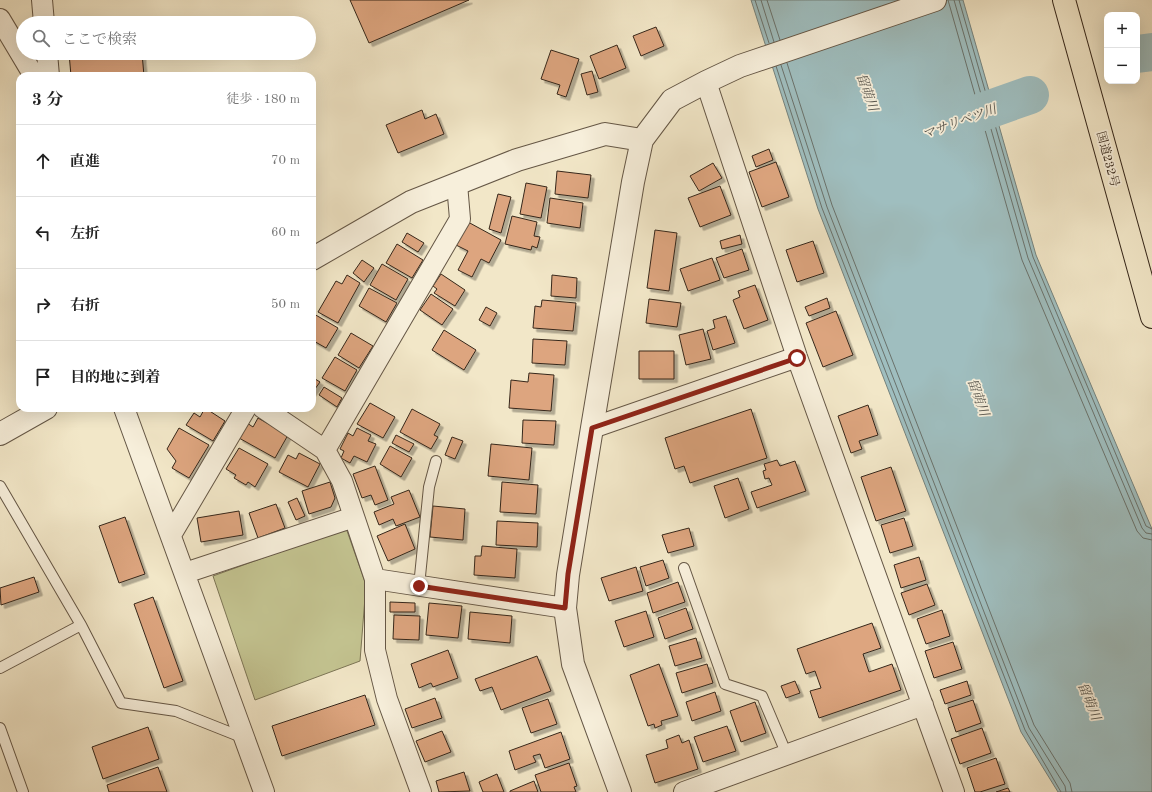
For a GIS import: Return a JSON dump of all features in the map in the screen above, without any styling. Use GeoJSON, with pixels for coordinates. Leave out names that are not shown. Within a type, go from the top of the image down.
{"type":"FeatureCollection","features":[{"type":"Feature","properties":{"kind":"highway","name":"国道232号"},"geometry":{"type":"LineString","coordinates":[[1064,0],[1152,318]]}},
{"type":"Feature","properties":{"kind":"street"},"geometry":{"type":"LineString","coordinates":[[42,0],[43,16]]}},
{"type":"Feature","properties":{"kind":"street"},"geometry":{"type":"LineString","coordinates":[[620,792],[573,664],[565,608],[568,574],[592,428],[633,182],[642,140],[672,100],[706,82],[740,66],[935,0]]}},
{"type":"Feature","properties":{"kind":"street"},"geometry":{"type":"LineString","coordinates":[[0,19],[16,46]]}},
{"type":"Feature","properties":{"kind":"street"},"geometry":{"type":"LineString","coordinates":[[24,60],[32,72]]}},
{"type":"Feature","properties":{"kind":"street"},"geometry":{"type":"LineString","coordinates":[[48,60],[49,72]]}},
{"type":"Feature","properties":{"kind":"street"},"geometry":{"type":"LineString","coordinates":[[706,82],[797,358],[954,792]]}},
{"type":"Feature","properties":{"kind":"street"},"geometry":{"type":"LineString","coordinates":[[316,257],[411,202],[517,160],[605,134],[642,140]]}},
{"type":"Feature","properties":{"kind":"street"},"geometry":{"type":"LineString","coordinates":[[325,450],[460,219],[457,184]]}},
{"type":"Feature","properties":{"kind":"street"},"geometry":{"type":"LineString","coordinates":[[592,428],[797,358]]}},
{"type":"Feature","properties":{"kind":"street"},"geometry":{"type":"LineString","coordinates":[[0,434],[39,412]]}},
{"type":"Feature","properties":{"kind":"street"},"geometry":{"type":"LineString","coordinates":[[125,412],[264,792]]}},
{"type":"Feature","properties":{"kind":"street"},"geometry":{"type":"LineString","coordinates":[[171,535],[244,412]]}},
{"type":"Feature","properties":{"kind":"street"},"geometry":{"type":"LineString","coordinates":[[269,412],[325,450],[342,481],[375,579],[375,650],[387,699],[421,792]]}},
{"type":"Feature","properties":{"kind":"street"},"geometry":{"type":"LineString","coordinates":[[185,573],[354,517]]}},
{"type":"Feature","properties":{"kind":"street"},"geometry":{"type":"LineString","coordinates":[[375,579],[565,608]]}},
{"type":"Feature","properties":{"kind":"street"},"geometry":{"type":"LineString","coordinates":[[684,792],[923,705]]}},
{"type":"Feature","properties":{"kind":"lane"},"geometry":{"type":"LineString","coordinates":[[419,586],[428,487],[436,461]]}},
{"type":"Feature","properties":{"kind":"lane"},"geometry":{"type":"LineString","coordinates":[[0,486],[81,626],[121,703],[176,711],[244,738]]}},
{"type":"Feature","properties":{"kind":"lane"},"geometry":{"type":"LineString","coordinates":[[684,568],[725,684],[762,696],[787,755]]}},
{"type":"Feature","properties":{"kind":"lane"},"geometry":{"type":"LineString","coordinates":[[0,668],[81,626]]}},
{"type":"Feature","properties":{"kind":"lane"},"geometry":{"type":"LineString","coordinates":[[0,728],[24,792]]}},
{"type":"Feature","properties":{"kind":"green space"},"geometry":{"type":"Polygon","coordinates":[[[346,528],[366,585],[360,661],[255,700],[213,576],[346,528]]]}},
{"type":"Feature","properties":{"kind":"water","name":"留萌川"},"geometry":{"type":"Polygon","coordinates":[[[751,0],[963,0],[1036,255],[1152,529],[1152,792],[1058,792],[1021,732],[818,209],[751,0]]]}},
{"type":"Feature","properties":{"kind":"building"},"geometry":{"type":"Polygon","coordinates":[[[350,0],[469,0],[369,43],[350,0]]]}},
{"type":"Feature","properties":{"kind":"building"},"geometry":{"type":"Polygon","coordinates":[[[656,27],[664,46],[641,56],[633,36],[656,27]]]}},
{"type":"Feature","properties":{"kind":"building"},"geometry":{"type":"Polygon","coordinates":[[[617,45],[626,68],[599,79],[590,56],[617,45]]]}},
{"type":"Feature","properties":{"kind":"building"},"geometry":{"type":"Polygon","coordinates":[[[551,50],[579,59],[566,97],[557,94],[560,85],[541,79],[551,50]]]}},
{"type":"Feature","properties":{"kind":"building"},"geometry":{"type":"Polygon","coordinates":[[[70,60],[143,60],[144,72],[71,72],[70,60]]]}},
{"type":"Feature","properties":{"kind":"building"},"geometry":{"type":"Polygon","coordinates":[[[592,71],[598,92],[587,95],[581,74],[592,71]]]}},
{"type":"Feature","properties":{"kind":"building"},"geometry":{"type":"Polygon","coordinates":[[[422,110],[425,119],[436,114],[444,134],[398,153],[386,125],[422,110]]]}},
{"type":"Feature","properties":{"kind":"building"},"geometry":{"type":"Polygon","coordinates":[[[769,149],[773,160],[756,167],[752,156],[769,149]]]}},
{"type":"Feature","properties":{"kind":"building"},"geometry":{"type":"Polygon","coordinates":[[[776,162],[789,197],[762,207],[749,172],[776,162]]]}},
{"type":"Feature","properties":{"kind":"building"},"geometry":{"type":"Polygon","coordinates":[[[713,163],[722,178],[699,191],[690,176],[713,163]]]}},
{"type":"Feature","properties":{"kind":"building"},"geometry":{"type":"Polygon","coordinates":[[[557,171],[591,175],[588,198],[555,194],[557,171]]]}},
{"type":"Feature","properties":{"kind":"building"},"geometry":{"type":"Polygon","coordinates":[[[526,183],[547,187],[541,218],[520,214],[526,183]]]}},
{"type":"Feature","properties":{"kind":"building"},"geometry":{"type":"Polygon","coordinates":[[[720,186],[731,215],[700,227],[688,198],[720,186]]]}},
{"type":"Feature","properties":{"kind":"building"},"geometry":{"type":"Polygon","coordinates":[[[498,194],[511,197],[501,233],[489,229],[498,194]]]}},
{"type":"Feature","properties":{"kind":"building"},"geometry":{"type":"Polygon","coordinates":[[[550,198],[583,203],[580,228],[547,223],[550,198]]]}},
{"type":"Feature","properties":{"kind":"building"},"geometry":{"type":"Polygon","coordinates":[[[512,216],[537,222],[534,236],[540,237],[537,248],[532,246],[531,250],[505,244],[512,216]]]}},
{"type":"Feature","properties":{"kind":"building"},"geometry":{"type":"Polygon","coordinates":[[[468,222],[501,240],[489,263],[481,259],[472,277],[458,270],[468,251],[456,245],[468,222]]]}},
{"type":"Feature","properties":{"kind":"building"},"geometry":{"type":"Polygon","coordinates":[[[655,230],[677,233],[669,291],[647,288],[655,230]]]}},
{"type":"Feature","properties":{"kind":"building"},"geometry":{"type":"Polygon","coordinates":[[[407,233],[424,243],[418,252],[402,242],[407,233]]]}},
{"type":"Feature","properties":{"kind":"building"},"geometry":{"type":"Polygon","coordinates":[[[740,235],[742,244],[722,249],[720,241],[740,235]]]}},
{"type":"Feature","properties":{"kind":"building"},"geometry":{"type":"Polygon","coordinates":[[[813,241],[824,273],[797,282],[786,250],[813,241]]]}},
{"type":"Feature","properties":{"kind":"building"},"geometry":{"type":"Polygon","coordinates":[[[397,244],[423,260],[412,278],[386,263],[397,244]]]}},
{"type":"Feature","properties":{"kind":"building"},"geometry":{"type":"Polygon","coordinates":[[[742,249],[749,270],[724,278],[716,258],[742,249]]]}},
{"type":"Feature","properties":{"kind":"building"},"geometry":{"type":"Polygon","coordinates":[[[712,258],[720,280],[688,291],[680,269],[712,258]]]}},
{"type":"Feature","properties":{"kind":"building"},"geometry":{"type":"Polygon","coordinates":[[[362,260],[374,268],[364,282],[353,273],[362,260]]]}},
{"type":"Feature","properties":{"kind":"building"},"geometry":{"type":"Polygon","coordinates":[[[382,264],[408,279],[396,300],[370,285],[382,264]]]}},
{"type":"Feature","properties":{"kind":"building"},"geometry":{"type":"Polygon","coordinates":[[[441,274],[465,290],[455,306],[434,293],[437,289],[433,286],[441,274]]]}},
{"type":"Feature","properties":{"kind":"building"},"geometry":{"type":"Polygon","coordinates":[[[347,275],[360,283],[338,323],[318,312],[336,281],[342,284],[347,275]]]}},
{"type":"Feature","properties":{"kind":"building"},"geometry":{"type":"Polygon","coordinates":[[[552,275],[577,278],[576,298],[551,296],[552,275]]]}},
{"type":"Feature","properties":{"kind":"building"},"geometry":{"type":"Polygon","coordinates":[[[755,285],[768,320],[744,329],[733,300],[740,297],[738,291],[755,285]]]}},
{"type":"Feature","properties":{"kind":"building"},"geometry":{"type":"Polygon","coordinates":[[[369,288],[397,303],[386,322],[359,306],[369,288]]]}},
{"type":"Feature","properties":{"kind":"building"},"geometry":{"type":"Polygon","coordinates":[[[431,294],[453,309],[442,325],[420,310],[431,294]]]}},
{"type":"Feature","properties":{"kind":"building"},"geometry":{"type":"Polygon","coordinates":[[[827,298],[830,308],[809,316],[805,307],[827,298]]]}},
{"type":"Feature","properties":{"kind":"building"},"geometry":{"type":"Polygon","coordinates":[[[649,299],[681,303],[677,327],[646,323],[649,299]]]}},
{"type":"Feature","properties":{"kind":"building"},"geometry":{"type":"Polygon","coordinates":[[[542,300],[576,303],[573,331],[533,328],[535,306],[541,307],[542,300]]]}},
{"type":"Feature","properties":{"kind":"building"},"geometry":{"type":"Polygon","coordinates":[[[486,307],[497,313],[490,326],[479,320],[486,307]]]}},
{"type":"Feature","properties":{"kind":"building"},"geometry":{"type":"Polygon","coordinates":[[[836,311],[853,355],[823,367],[806,323],[836,311]]]}},
{"type":"Feature","properties":{"kind":"building"},"geometry":{"type":"Polygon","coordinates":[[[316,315],[338,328],[326,348],[316,342],[316,315]]]}},
{"type":"Feature","properties":{"kind":"building"},"geometry":{"type":"Polygon","coordinates":[[[726,316],[735,343],[713,350],[707,331],[715,328],[713,320],[726,316]]]}},
{"type":"Feature","properties":{"kind":"building"},"geometry":{"type":"Polygon","coordinates":[[[703,329],[711,359],[686,365],[679,335],[703,329]]]}},
{"type":"Feature","properties":{"kind":"building"},"geometry":{"type":"Polygon","coordinates":[[[444,330],[476,350],[464,370],[432,350],[444,330]]]}},
{"type":"Feature","properties":{"kind":"building"},"geometry":{"type":"Polygon","coordinates":[[[351,333],[373,346],[359,368],[338,355],[351,333]]]}},
{"type":"Feature","properties":{"kind":"building"},"geometry":{"type":"Polygon","coordinates":[[[533,339],[567,341],[565,365],[532,363],[533,339]]]}},
{"type":"Feature","properties":{"kind":"building"},"geometry":{"type":"Polygon","coordinates":[[[639,351],[674,351],[674,379],[639,379],[639,351]]]}},
{"type":"Feature","properties":{"kind":"building"},"geometry":{"type":"Polygon","coordinates":[[[335,357],[357,370],[345,391],[322,378],[335,357]]]}},
{"type":"Feature","properties":{"kind":"building"},"geometry":{"type":"Polygon","coordinates":[[[529,373],[554,375],[551,411],[509,408],[511,380],[528,382],[529,373]]]}},
{"type":"Feature","properties":{"kind":"building"},"geometry":{"type":"Polygon","coordinates":[[[316,380],[320,382],[316,388],[316,380]]]}},
{"type":"Feature","properties":{"kind":"building"},"geometry":{"type":"Polygon","coordinates":[[[324,387],[342,398],[337,407],[319,395],[324,387]]]}},
{"type":"Feature","properties":{"kind":"building"},"geometry":{"type":"Polygon","coordinates":[[[370,403],[395,417],[383,438],[357,424],[370,403]]]}},
{"type":"Feature","properties":{"kind":"building"},"geometry":{"type":"Polygon","coordinates":[[[868,405],[878,435],[859,441],[862,449],[851,453],[838,416],[868,405]]]}},
{"type":"Feature","properties":{"kind":"building"},"geometry":{"type":"Polygon","coordinates":[[[412,409],[440,424],[434,435],[438,437],[431,449],[400,432],[412,409]]]}},
{"type":"Feature","properties":{"kind":"building"},"geometry":{"type":"Polygon","coordinates":[[[751,409],[767,458],[690,483],[684,466],[675,469],[665,438],[751,409]]]}},
{"type":"Feature","properties":{"kind":"building"},"geometry":{"type":"Polygon","coordinates":[[[203,412],[211,412],[225,421],[213,441],[186,425],[194,413],[200,417],[203,412]]]}},
{"type":"Feature","properties":{"kind":"building"},"geometry":{"type":"Polygon","coordinates":[[[258,418],[288,435],[275,458],[239,438],[247,423],[253,427],[258,418]]]}},
{"type":"Feature","properties":{"kind":"building"},"geometry":{"type":"Polygon","coordinates":[[[523,420],[556,421],[554,445],[522,443],[523,420]]]}},
{"type":"Feature","properties":{"kind":"building"},"geometry":{"type":"Polygon","coordinates":[[[179,428],[209,445],[189,478],[172,468],[176,461],[167,449],[179,428]]]}},
{"type":"Feature","properties":{"kind":"building"},"geometry":{"type":"Polygon","coordinates":[[[357,428],[371,435],[368,441],[376,444],[367,462],[354,456],[350,463],[341,458],[344,451],[340,449],[348,433],[353,436],[357,428]]]}},
{"type":"Feature","properties":{"kind":"building"},"geometry":{"type":"Polygon","coordinates":[[[396,435],[414,444],[409,452],[392,443],[396,435]]]}},
{"type":"Feature","properties":{"kind":"building"},"geometry":{"type":"Polygon","coordinates":[[[452,437],[463,441],[455,459],[445,455],[452,437]]]}},
{"type":"Feature","properties":{"kind":"building"},"geometry":{"type":"Polygon","coordinates":[[[491,444],[532,448],[529,480],[488,476],[491,444]]]}},
{"type":"Feature","properties":{"kind":"building"},"geometry":{"type":"Polygon","coordinates":[[[390,446],[412,458],[401,477],[380,464],[390,446]]]}},
{"type":"Feature","properties":{"kind":"building"},"geometry":{"type":"Polygon","coordinates":[[[239,448],[268,464],[255,487],[248,482],[246,485],[234,478],[236,475],[226,469],[239,448]]]}},
{"type":"Feature","properties":{"kind":"building"},"geometry":{"type":"Polygon","coordinates":[[[299,453],[320,464],[308,487],[279,472],[288,455],[296,459],[299,453]]]}},
{"type":"Feature","properties":{"kind":"building"},"geometry":{"type":"Polygon","coordinates":[[[777,460],[780,466],[795,461],[806,491],[757,508],[751,492],[772,485],[769,478],[765,479],[763,471],[766,470],[764,464],[777,460]]]}},
{"type":"Feature","properties":{"kind":"building"},"geometry":{"type":"Polygon","coordinates":[[[375,466],[388,500],[375,505],[371,495],[362,498],[353,474],[375,466]]]}},
{"type":"Feature","properties":{"kind":"building"},"geometry":{"type":"Polygon","coordinates":[[[891,467],[906,511],[876,521],[861,477],[891,467]]]}},
{"type":"Feature","properties":{"kind":"building"},"geometry":{"type":"Polygon","coordinates":[[[738,478],[749,509],[725,518],[714,486],[738,478]]]}},
{"type":"Feature","properties":{"kind":"building"},"geometry":{"type":"Polygon","coordinates":[[[330,482],[335,498],[331,507],[309,514],[302,491],[330,482]]]}},
{"type":"Feature","properties":{"kind":"building"},"geometry":{"type":"Polygon","coordinates":[[[502,482],[538,485],[536,514],[500,512],[502,482]]]}},
{"type":"Feature","properties":{"kind":"building"},"geometry":{"type":"Polygon","coordinates":[[[409,490],[420,517],[396,526],[393,519],[379,525],[374,512],[394,504],[391,497],[409,490]]]}},
{"type":"Feature","properties":{"kind":"building"},"geometry":{"type":"Polygon","coordinates":[[[297,498],[305,516],[296,520],[288,502],[297,498]]]}},
{"type":"Feature","properties":{"kind":"building"},"geometry":{"type":"Polygon","coordinates":[[[276,504],[285,528],[258,538],[249,513],[276,504]]]}},
{"type":"Feature","properties":{"kind":"building"},"geometry":{"type":"Polygon","coordinates":[[[433,506],[465,509],[463,540],[430,537],[433,506]]]}},
{"type":"Feature","properties":{"kind":"building"},"geometry":{"type":"Polygon","coordinates":[[[239,511],[243,535],[201,542],[197,518],[239,511]]]}},
{"type":"Feature","properties":{"kind":"building"},"geometry":{"type":"Polygon","coordinates":[[[125,517],[145,574],[119,583],[99,526],[125,517]]]}},
{"type":"Feature","properties":{"kind":"building"},"geometry":{"type":"Polygon","coordinates":[[[904,518],[913,546],[890,553],[881,525],[904,518]]]}},
{"type":"Feature","properties":{"kind":"building"},"geometry":{"type":"Polygon","coordinates":[[[497,521],[538,523],[537,547],[496,545],[497,521]]]}},
{"type":"Feature","properties":{"kind":"building"},"geometry":{"type":"Polygon","coordinates":[[[405,524],[415,549],[388,561],[377,536],[405,524]]]}},
{"type":"Feature","properties":{"kind":"building"},"geometry":{"type":"Polygon","coordinates":[[[689,528],[694,546],[668,553],[662,535],[689,528]]]}},
{"type":"Feature","properties":{"kind":"building"},"geometry":{"type":"Polygon","coordinates":[[[482,546],[517,549],[515,578],[474,575],[475,556],[481,556],[482,546]]]}},
{"type":"Feature","properties":{"kind":"building"},"geometry":{"type":"Polygon","coordinates":[[[919,557],[926,580],[901,588],[894,565],[919,557]]]}},
{"type":"Feature","properties":{"kind":"building"},"geometry":{"type":"Polygon","coordinates":[[[663,560],[669,578],[646,586],[640,567],[663,560]]]}},
{"type":"Feature","properties":{"kind":"building"},"geometry":{"type":"Polygon","coordinates":[[[636,567],[643,591],[609,601],[601,578],[636,567]]]}},
{"type":"Feature","properties":{"kind":"building"},"geometry":{"type":"Polygon","coordinates":[[[34,577],[39,592],[1,605],[0,588],[34,577]]]}},
{"type":"Feature","properties":{"kind":"building"},"geometry":{"type":"Polygon","coordinates":[[[678,582],[685,602],[653,613],[647,593],[678,582]]]}},
{"type":"Feature","properties":{"kind":"building"},"geometry":{"type":"Polygon","coordinates":[[[927,584],[935,605],[909,615],[901,593],[927,584]]]}},
{"type":"Feature","properties":{"kind":"building"},"geometry":{"type":"Polygon","coordinates":[[[153,597],[183,681],[164,688],[134,604],[153,597]]]}},
{"type":"Feature","properties":{"kind":"building"},"geometry":{"type":"Polygon","coordinates":[[[390,602],[415,603],[415,612],[390,612],[390,602]]]}},
{"type":"Feature","properties":{"kind":"building"},"geometry":{"type":"Polygon","coordinates":[[[429,603],[462,606],[458,638],[426,635],[429,603]]]}},
{"type":"Feature","properties":{"kind":"building"},"geometry":{"type":"Polygon","coordinates":[[[686,608],[693,629],[665,639],[658,618],[686,608]]]}},
{"type":"Feature","properties":{"kind":"building"},"geometry":{"type":"Polygon","coordinates":[[[942,610],[950,636],[926,644],[917,619],[942,610]]]}},
{"type":"Feature","properties":{"kind":"building"},"geometry":{"type":"Polygon","coordinates":[[[646,611],[654,637],[624,647],[615,621],[646,611]]]}},
{"type":"Feature","properties":{"kind":"building"},"geometry":{"type":"Polygon","coordinates":[[[470,612],[512,616],[510,643],[468,639],[470,612]]]}},
{"type":"Feature","properties":{"kind":"building"},"geometry":{"type":"Polygon","coordinates":[[[394,615],[420,616],[419,640],[393,639],[394,615]]]}},
{"type":"Feature","properties":{"kind":"building"},"geometry":{"type":"Polygon","coordinates":[[[872,623],[881,648],[863,654],[869,672],[892,664],[901,690],[819,718],[810,691],[821,688],[815,671],[806,674],[797,649],[872,623]]]}},
{"type":"Feature","properties":{"kind":"building"},"geometry":{"type":"Polygon","coordinates":[[[696,638],[702,658],[675,666],[669,646],[696,638]]]}},
{"type":"Feature","properties":{"kind":"building"},"geometry":{"type":"Polygon","coordinates":[[[953,642],[962,669],[934,678],[925,651],[953,642]]]}},
{"type":"Feature","properties":{"kind":"building"},"geometry":{"type":"Polygon","coordinates":[[[448,650],[458,678],[433,687],[431,683],[419,688],[411,664],[448,650]]]}},
{"type":"Feature","properties":{"kind":"building"},"geometry":{"type":"Polygon","coordinates":[[[537,656],[551,691],[501,710],[492,687],[480,691],[475,679],[537,656]]]}},
{"type":"Feature","properties":{"kind":"building"},"geometry":{"type":"Polygon","coordinates":[[[659,664],[678,716],[661,721],[662,725],[655,728],[654,724],[648,726],[630,675],[659,664]]]}},
{"type":"Feature","properties":{"kind":"building"},"geometry":{"type":"Polygon","coordinates":[[[707,664],[713,683],[682,693],[676,673],[707,664]]]}},
{"type":"Feature","properties":{"kind":"building"},"geometry":{"type":"Polygon","coordinates":[[[795,681],[800,693],[786,698],[781,686],[795,681]]]}},
{"type":"Feature","properties":{"kind":"building"},"geometry":{"type":"Polygon","coordinates":[[[967,681],[971,695],[945,704],[940,690],[967,681]]]}},
{"type":"Feature","properties":{"kind":"building"},"geometry":{"type":"Polygon","coordinates":[[[715,692],[721,711],[692,721],[686,702],[715,692]]]}},
{"type":"Feature","properties":{"kind":"building"},"geometry":{"type":"Polygon","coordinates":[[[365,695],[375,725],[282,756],[272,726],[365,695]]]}},
{"type":"Feature","properties":{"kind":"building"},"geometry":{"type":"Polygon","coordinates":[[[435,698],[442,718],[412,728],[405,709],[435,698]]]}},
{"type":"Feature","properties":{"kind":"building"},"geometry":{"type":"Polygon","coordinates":[[[548,699],[557,724],[531,733],[522,708],[548,699]]]}},
{"type":"Feature","properties":{"kind":"building"},"geometry":{"type":"Polygon","coordinates":[[[973,700],[981,723],[956,732],[948,708],[973,700]]]}},
{"type":"Feature","properties":{"kind":"building"},"geometry":{"type":"Polygon","coordinates":[[[755,702],[766,733],[741,742],[730,711],[755,702]]]}},
{"type":"Feature","properties":{"kind":"building"},"geometry":{"type":"Polygon","coordinates":[[[727,726],[736,751],[703,762],[694,737],[727,726]]]}},
{"type":"Feature","properties":{"kind":"building"},"geometry":{"type":"Polygon","coordinates":[[[148,727],[159,759],[103,779],[92,747],[148,727]]]}},
{"type":"Feature","properties":{"kind":"building"},"geometry":{"type":"Polygon","coordinates":[[[982,728],[991,753],[960,764],[951,739],[982,728]]]}},
{"type":"Feature","properties":{"kind":"building"},"geometry":{"type":"Polygon","coordinates":[[[442,731],[451,752],[425,762],[416,741],[442,731]]]}},
{"type":"Feature","properties":{"kind":"building"},"geometry":{"type":"Polygon","coordinates":[[[561,732],[570,759],[545,768],[540,754],[533,756],[536,762],[515,770],[509,751],[561,732]]]}},
{"type":"Feature","properties":{"kind":"building"},"geometry":{"type":"Polygon","coordinates":[[[679,735],[682,743],[689,740],[698,769],[655,783],[646,755],[668,748],[666,740],[679,735]]]}},
{"type":"Feature","properties":{"kind":"building"},"geometry":{"type":"Polygon","coordinates":[[[996,758],[1005,784],[980,792],[975,792],[967,768],[996,758]]]}},
{"type":"Feature","properties":{"kind":"building"},"geometry":{"type":"Polygon","coordinates":[[[569,763],[577,786],[574,787],[576,792],[541,792],[535,775],[569,763]]]}},
{"type":"Feature","properties":{"kind":"building"},"geometry":{"type":"Polygon","coordinates":[[[158,767],[167,792],[109,792],[107,785],[158,767]]]}},
{"type":"Feature","properties":{"kind":"building"},"geometry":{"type":"Polygon","coordinates":[[[464,772],[470,791],[439,792],[436,781],[464,772]]]}},
{"type":"Feature","properties":{"kind":"building"},"geometry":{"type":"Polygon","coordinates":[[[497,774],[504,792],[483,792],[479,782],[497,774]]]}},
{"type":"Feature","properties":{"kind":"building"},"geometry":{"type":"Polygon","coordinates":[[[534,781],[538,792],[510,792],[510,791],[534,781]]]}},
{"type":"Feature","properties":{"kind":"building"},"geometry":{"type":"Polygon","coordinates":[[[1008,788],[1010,792],[996,792],[1008,788]]]}},
{"type":"Feature","properties":{"kind":"waterway","name":"マサリベツ川"},"geometry":{"type":"LineString","coordinates":[[1140,54],[1152,52]]}},
{"type":"Feature","properties":{"kind":"waterway","name":"マサリベツ川"},"geometry":{"type":"LineString","coordinates":[[945,125],[1030,95]]}},
{"type":"Feature","properties":{"kind":"route"},"geometry":{"type":"LineString","coordinates":[[419,586],[565,608],[568,574],[592,428],[797,358]]}}]}
